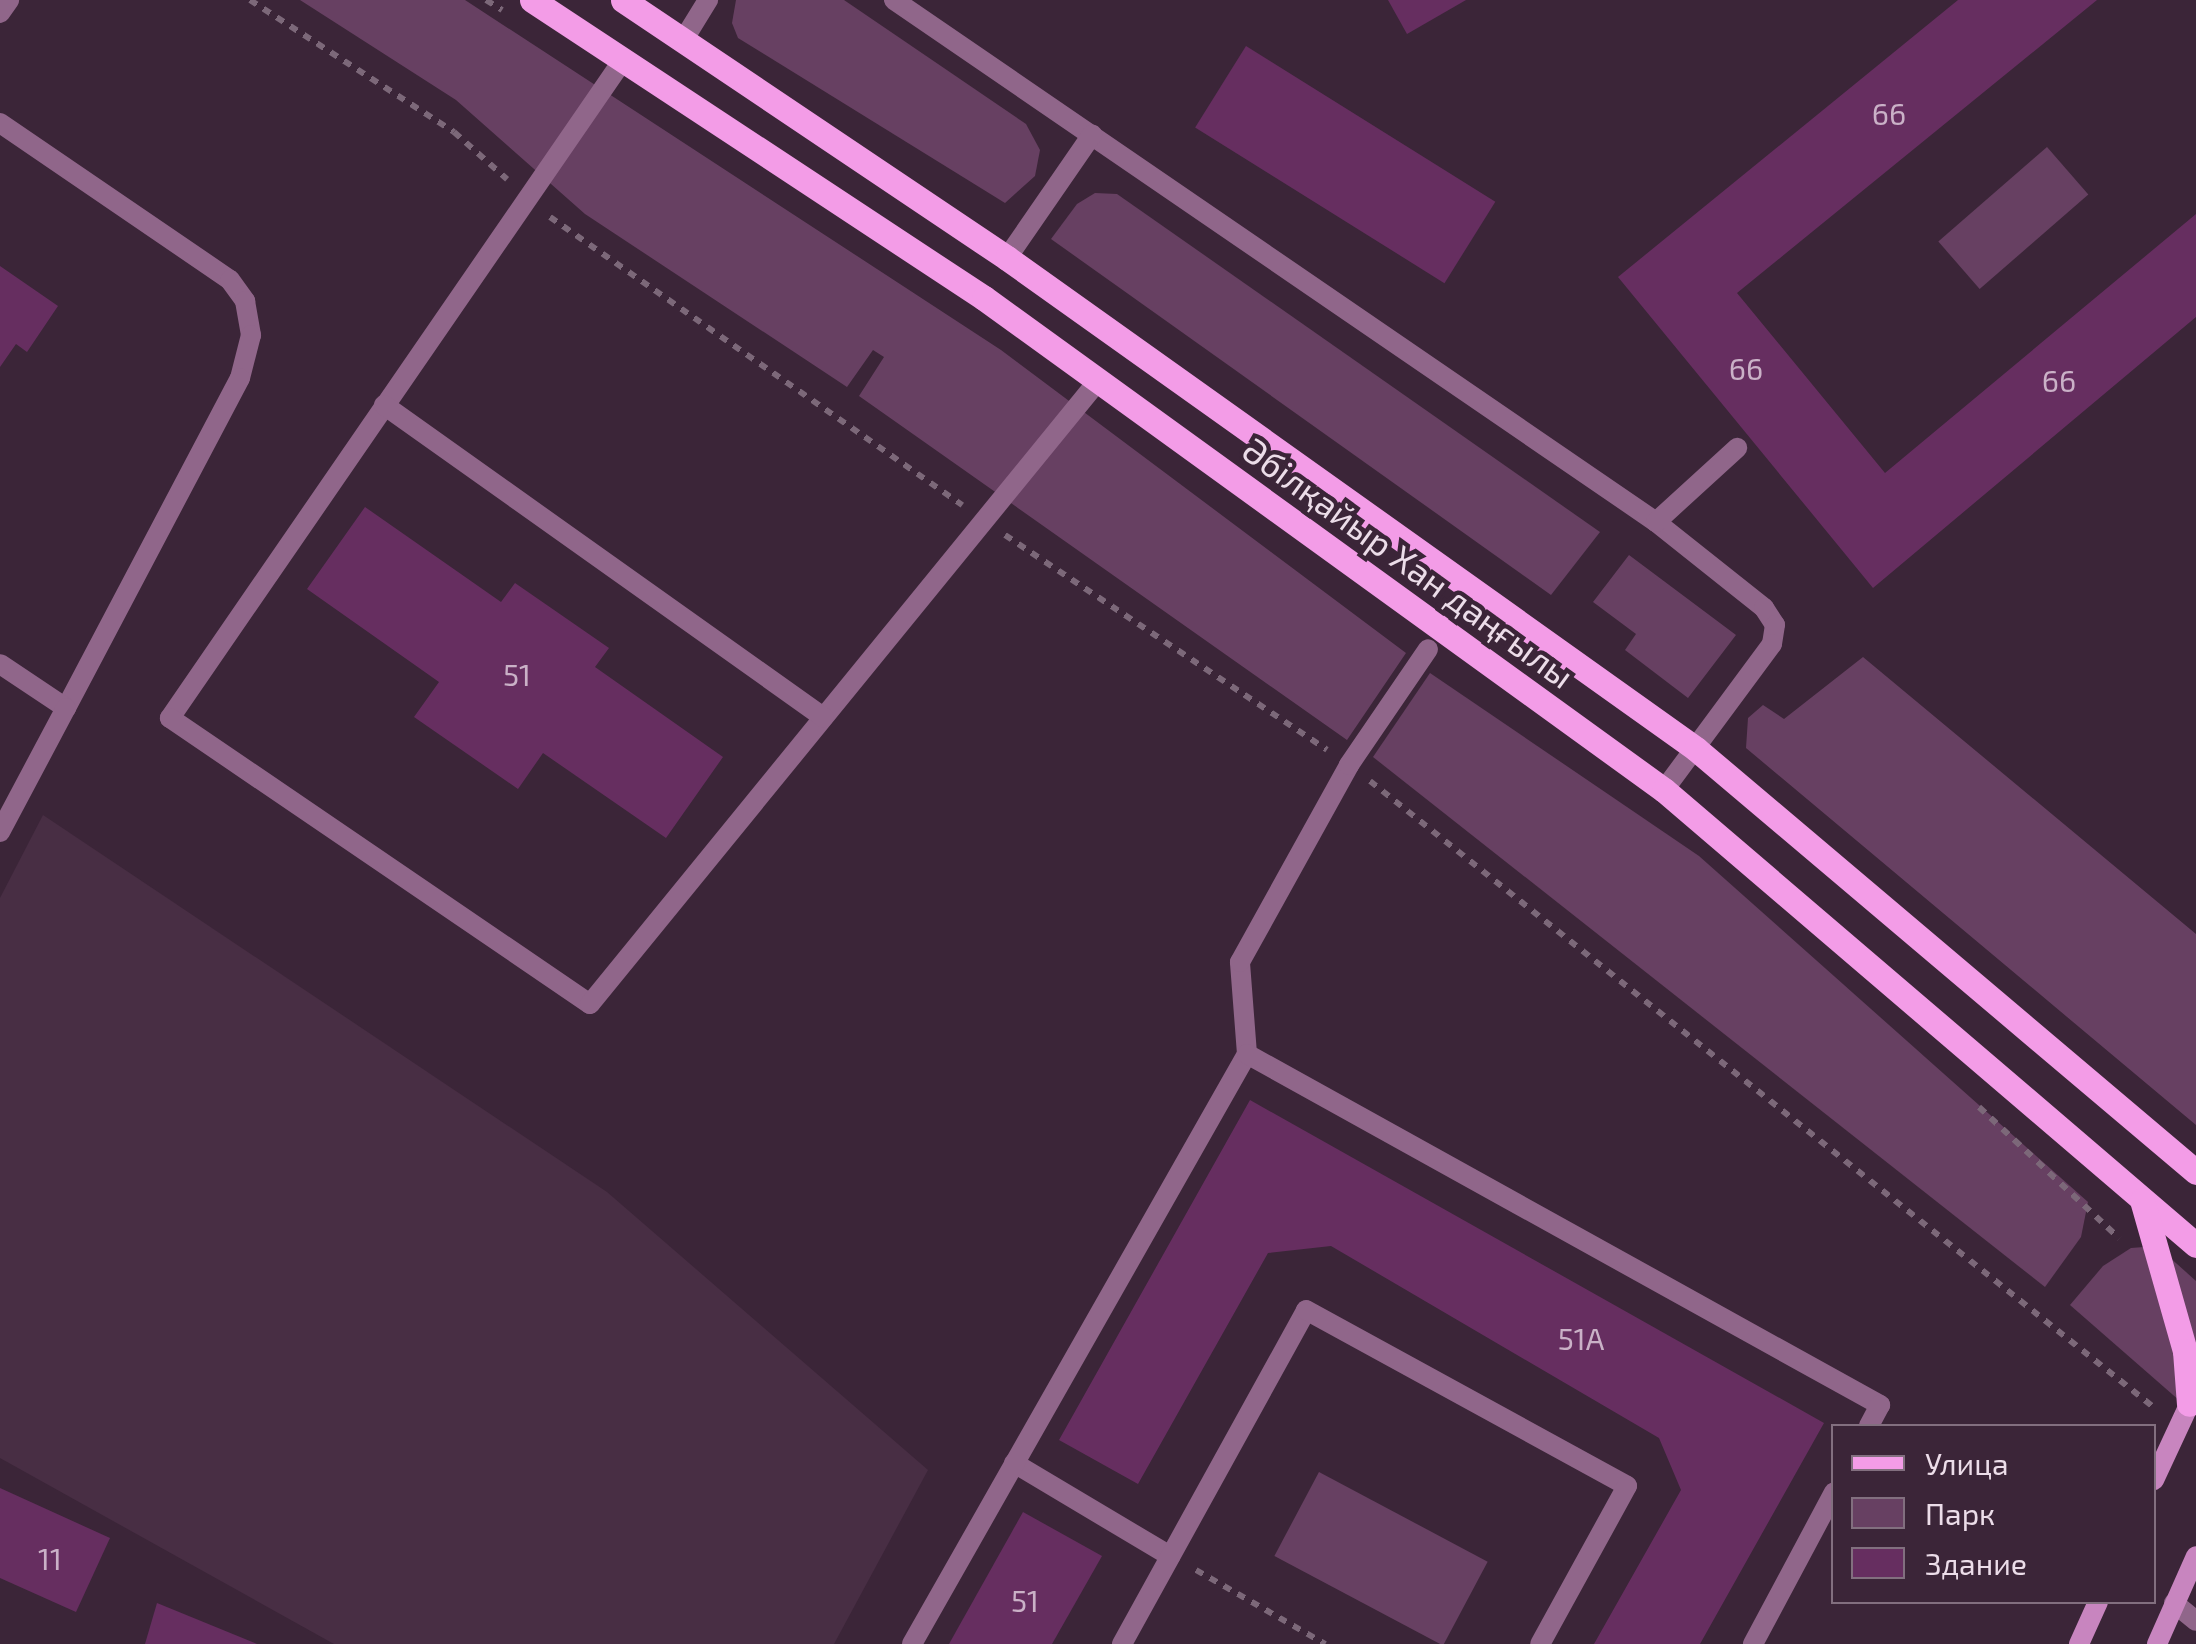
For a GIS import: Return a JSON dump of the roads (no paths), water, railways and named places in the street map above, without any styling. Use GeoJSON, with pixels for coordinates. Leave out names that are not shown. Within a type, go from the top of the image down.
{"type":"FeatureCollection","features":[{"type":"Feature","properties":{"kind":"main road","name":"Әбілқайыр Хан даңғылы"},"geometry":{"type":"LineString","coordinates":[[623,0],[1007,258],[1696,749],[2196,1172]]}},
{"type":"Feature","properties":{"kind":"main road","name":"Әбілқайыр Хан даңғылы"},"geometry":{"type":"LineString","coordinates":[[524,10],[623,60],[1098,380],[1664,790],[2196,1245]]}},
{"type":"Feature","properties":{"kind":"main road"},"geometry":{"type":"LineString","coordinates":[[2142,1200],[2185,1351],[2188,1407]]}},
{"type":"Feature","properties":{"kind":"street"},"geometry":{"type":"LineString","coordinates":[[2156,1476],[2188,1407]]}},
{"type":"Feature","properties":{"kind":"street"},"geometry":{"type":"LineString","coordinates":[[2157,1644],[2196,1556]]}},
{"type":"Feature","properties":{"kind":"street"},"geometry":{"type":"LineString","coordinates":[[2079,1644],[2097,1604]]}},
{"type":"Feature","properties":{"kind":"lane"},"geometry":{"type":"LineString","coordinates":[[0,12],[9,0]]}},
{"type":"Feature","properties":{"kind":"lane"},"geometry":{"type":"LineString","coordinates":[[684,39],[708,0]]}},
{"type":"Feature","properties":{"kind":"lane"},"geometry":{"type":"LineString","coordinates":[[894,0],[1656,522],[1764,608],[1774,625],[1772,644],[1664,790]]}},
{"type":"Feature","properties":{"kind":"lane"},"geometry":{"type":"LineString","coordinates":[[623,60],[525,195],[170,718],[590,1004],[1098,380]]}},
{"type":"Feature","properties":{"kind":"lane"},"geometry":{"type":"LineString","coordinates":[[0,123],[230,280],[246,301],[251,335],[240,378],[0,832]]}},
{"type":"Feature","properties":{"kind":"lane"},"geometry":{"type":"LineString","coordinates":[[1007,258],[1092,135]]}},
{"type":"Feature","properties":{"kind":"lane"},"geometry":{"type":"LineString","coordinates":[[384,405],[823,717]]}},
{"type":"Feature","properties":{"kind":"lane"},"geometry":{"type":"LineString","coordinates":[[1656,522],[1736,448]]}},
{"type":"Feature","properties":{"kind":"lane"},"geometry":{"type":"LineString","coordinates":[[912,1644],[1247,1054],[1240,962],[1349,765],[1428,650]]}},
{"type":"Feature","properties":{"kind":"lane"},"geometry":{"type":"LineString","coordinates":[[0,664],[66,708]]}},
{"type":"Feature","properties":{"kind":"lane"},"geometry":{"type":"LineString","coordinates":[[1247,1054],[1880,1405],[1869,1424]]}},
{"type":"Feature","properties":{"kind":"lane"},"geometry":{"type":"LineString","coordinates":[[1122,1644],[1306,1310],[1627,1486],[1540,1644]]}},
{"type":"Feature","properties":{"kind":"lane"},"geometry":{"type":"LineString","coordinates":[[1014,1463],[1170,1556]]}},
{"type":"Feature","properties":{"kind":"lane"},"geometry":{"type":"LineString","coordinates":[[1753,1644],[1831,1498]]}},
{"type":"Feature","properties":{"kind":"lane"},"geometry":{"type":"LineString","coordinates":[[2174,1603],[2196,1621]]}}]}
